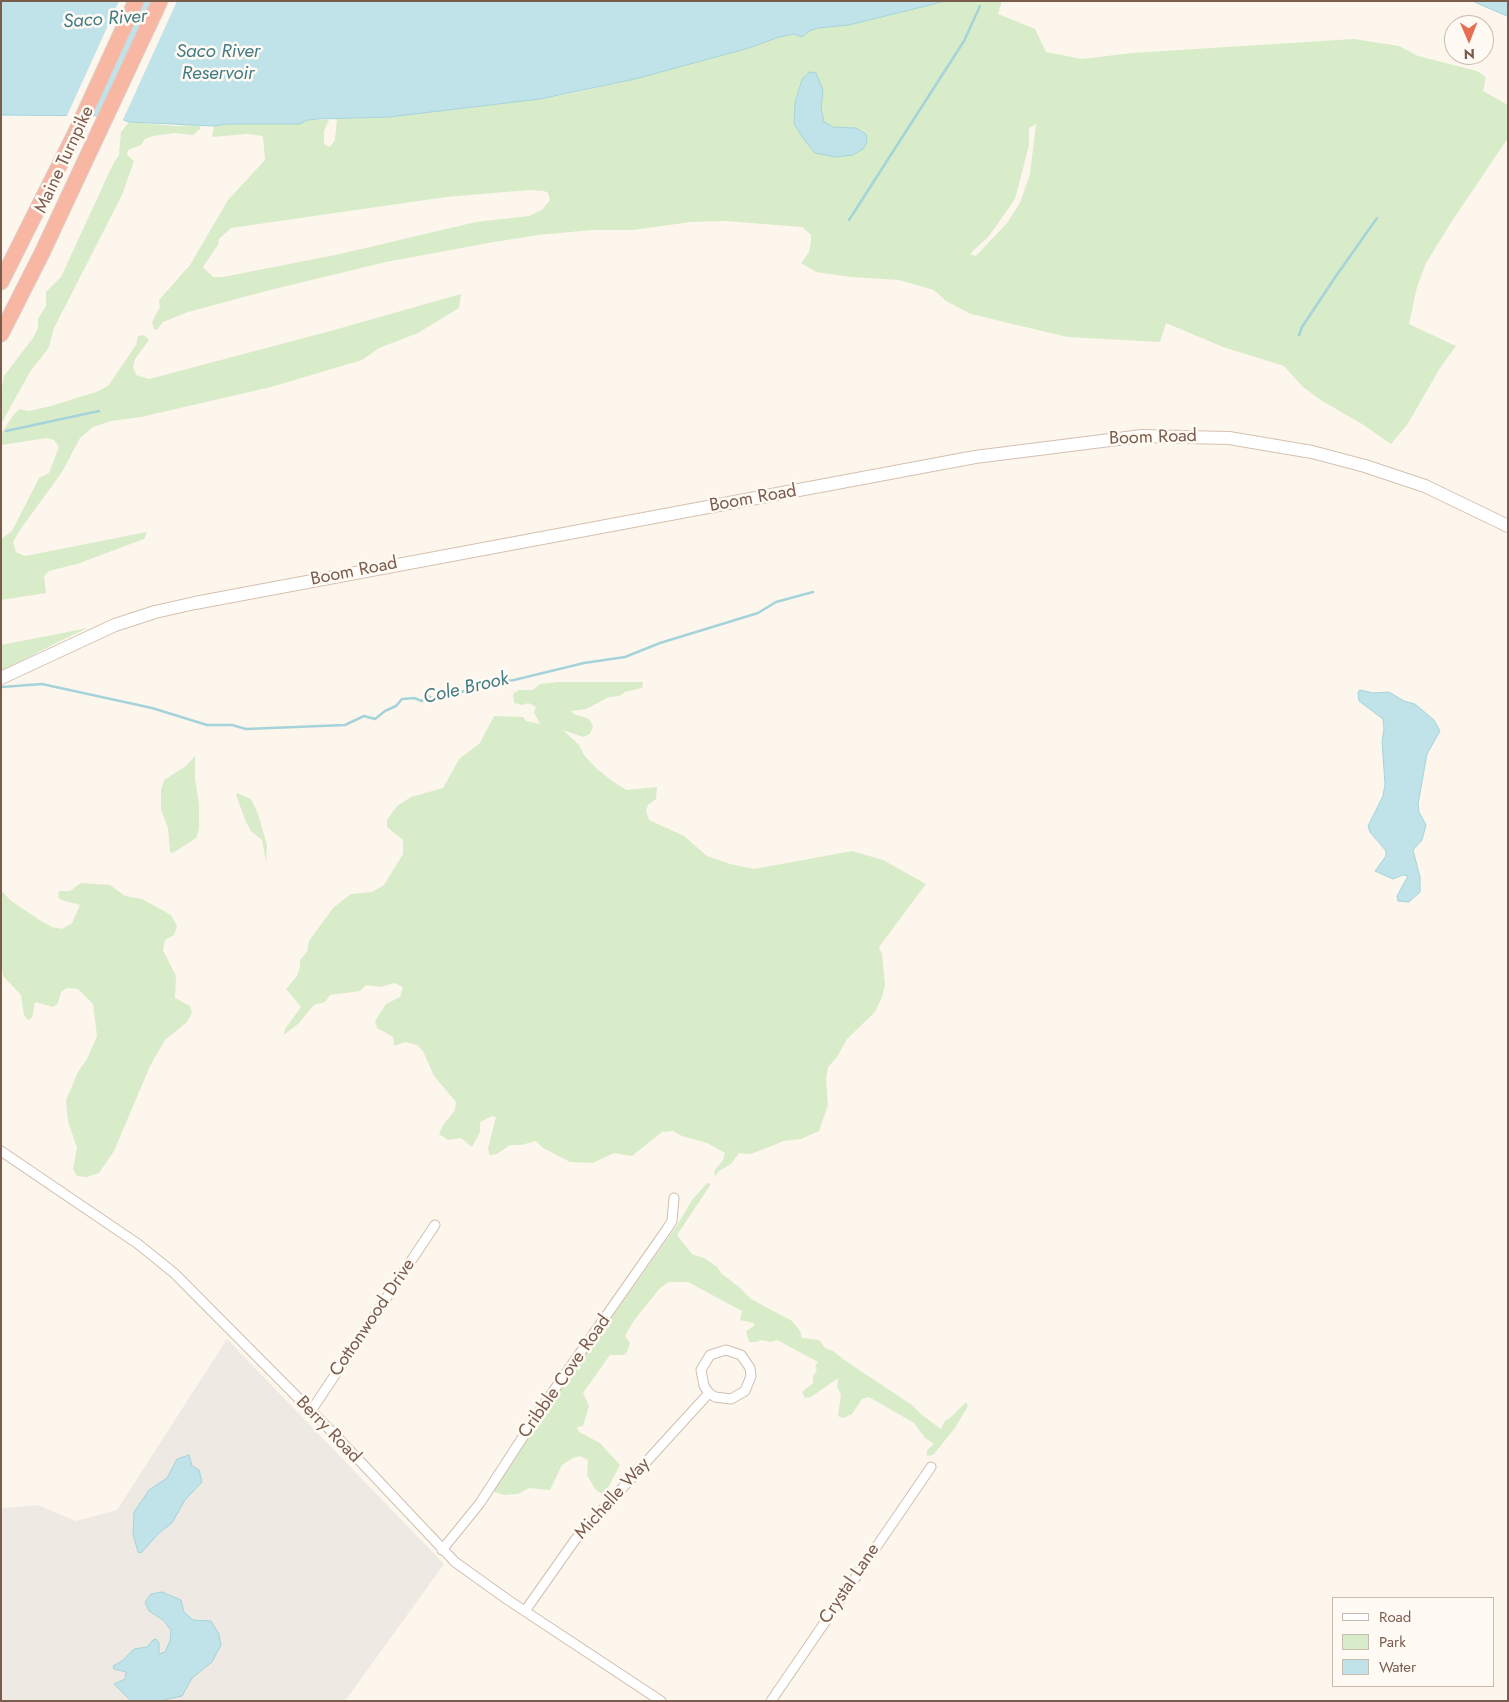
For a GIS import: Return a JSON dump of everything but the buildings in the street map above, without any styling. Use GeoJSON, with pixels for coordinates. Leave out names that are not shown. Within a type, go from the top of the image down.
{"type":"FeatureCollection","features":[{"type":"Feature","properties":{"kind":"highway","name":"Maine Turnpike"},"geometry":{"type":"LineString","coordinates":[[1,282],[75,134],[136,1]]}},
{"type":"Feature","properties":{"kind":"highway","name":"Maine Turnpike"},"geometry":{"type":"LineString","coordinates":[[1,334],[98,135],[160,1]]}},
{"type":"Feature","properties":{"kind":"street","name":"Boom Road"},"geometry":{"type":"LineString","coordinates":[[1,678],[115,625],[156,612],[195,603],[975,458],[1142,436],[1229,438],[1286,446],[1336,458],[1432,489],[1508,526]]}},
{"type":"Feature","properties":{"kind":"street","name":"Berry Road"},"geometry":{"type":"LineString","coordinates":[[1,1151],[152,1254],[189,1288],[311,1411],[442,1550],[470,1574],[661,1701]]}},
{"type":"Feature","properties":{"kind":"street","name":"Cribble Cove Road"},"geometry":{"type":"LineString","coordinates":[[442,1550],[480,1503],[545,1403],[667,1229],[672,1220],[674,1198]]}},
{"type":"Feature","properties":{"kind":"street","name":"Cottonwood Drive"},"geometry":{"type":"LineString","coordinates":[[311,1411],[435,1225]]}},
{"type":"Feature","properties":{"kind":"street"},"geometry":{"type":"LineString","coordinates":[[726,1350],[741,1355],[750,1368],[751,1376],[745,1391],[731,1399],[715,1397],[709,1393],[704,1386],[701,1370],[710,1355],[726,1350]]}},
{"type":"Feature","properties":{"kind":"street","name":"Michelle Way"},"geometry":{"type":"LineString","coordinates":[[525,1611],[576,1540],[709,1393]]}},
{"type":"Feature","properties":{"kind":"street","name":"Crystal Lane"},"geometry":{"type":"LineString","coordinates":[[771,1701],[931,1467]]}},
{"type":"Feature","properties":{"kind":"shaded area"},"geometry":{"type":"Polygon","coordinates":[[[227,1339],[444,1564],[345,1701],[1,1701],[1,1508],[38,1505],[76,1521],[117,1510],[227,1339]]]}},
{"type":"Feature","properties":{"kind":"green space"},"geometry":{"type":"Polygon","coordinates":[[[946,1],[1002,1],[998,14],[1035,29],[1046,52],[1082,59],[1132,53],[1354,39],[1399,46],[1418,56],[1444,63],[1444,65],[1453,65],[1477,71],[1486,77],[1483,91],[1508,105],[1508,138],[1426,263],[1417,287],[1409,324],[1456,346],[1440,368],[1407,425],[1391,444],[1362,424],[1319,399],[1302,386],[1284,366],[1223,347],[1166,323],[1160,342],[1067,337],[971,314],[946,301],[934,290],[899,280],[851,277],[816,272],[801,263],[809,252],[811,241],[811,235],[802,227],[725,221],[691,222],[633,230],[592,230],[538,235],[386,262],[188,312],[163,322],[157,330],[154,329],[152,322],[160,307],[159,300],[190,265],[228,200],[265,160],[263,136],[247,134],[212,137],[214,126],[228,124],[300,124],[307,120],[329,120],[324,131],[324,144],[330,147],[335,140],[337,119],[389,117],[540,99],[573,93],[635,79],[749,48],[779,37],[795,34],[802,37],[809,31],[818,28],[849,25],[946,1]],[[810,72],[802,79],[795,103],[794,124],[815,153],[856,128],[833,127],[824,123],[821,108],[823,90],[810,72]],[[1036,124],[1029,128],[1029,145],[1015,199],[989,236],[970,254],[976,256],[1007,223],[1020,203],[1030,174],[1036,124]],[[529,190],[446,197],[231,228],[219,239],[218,245],[203,267],[213,277],[223,277],[340,254],[476,222],[529,216],[542,210],[550,200],[548,193],[544,191],[529,190]]]}},
{"type":"Feature","properties":{"kind":"green space"},"geometry":{"type":"Polygon","coordinates":[[[129,122],[175,126],[200,125],[200,129],[193,135],[174,133],[153,136],[145,139],[141,145],[128,150],[127,155],[134,161],[122,195],[54,328],[49,347],[30,372],[1,424],[1,392],[4,376],[33,338],[38,328],[38,319],[46,306],[46,292],[61,277],[113,164],[119,155],[121,132],[129,122]]]}},
{"type":"Feature","properties":{"kind":"green space"},"geometry":{"type":"Polygon","coordinates":[[[461,294],[459,308],[418,333],[379,348],[362,360],[271,387],[141,417],[111,421],[93,427],[80,438],[62,472],[20,530],[13,542],[16,552],[25,556],[147,532],[144,539],[77,564],[49,571],[44,576],[46,593],[1,600],[1,539],[12,531],[39,478],[49,473],[59,447],[54,440],[47,438],[1,445],[1,434],[14,414],[20,409],[29,411],[51,406],[96,392],[108,386],[136,345],[138,336],[144,335],[149,340],[135,359],[133,367],[136,375],[149,379],[461,294]]]}},
{"type":"Feature","properties":{"kind":"green space"},"geometry":{"type":"Polygon","coordinates":[[[88,628],[60,641],[1,671],[1,645],[88,628]]]}},
{"type":"Feature","properties":{"kind":"green space"},"geometry":{"type":"Polygon","coordinates":[[[558,682],[643,682],[642,688],[625,692],[619,696],[609,697],[586,709],[571,711],[574,714],[589,719],[593,726],[590,734],[583,737],[563,730],[579,745],[584,755],[597,769],[615,783],[627,790],[657,787],[656,799],[648,805],[646,810],[649,820],[684,836],[707,856],[730,864],[754,869],[852,851],[883,860],[926,884],[879,947],[882,954],[885,985],[882,997],[875,1012],[847,1039],[837,1057],[828,1067],[826,1079],[828,1105],[819,1131],[801,1139],[784,1141],[751,1154],[739,1153],[731,1164],[719,1171],[714,1177],[715,1170],[723,1160],[725,1153],[707,1143],[682,1136],[673,1131],[662,1132],[632,1156],[614,1153],[593,1163],[570,1162],[543,1148],[536,1141],[521,1145],[510,1145],[497,1154],[490,1155],[488,1149],[496,1117],[492,1116],[480,1122],[480,1132],[472,1147],[461,1138],[448,1140],[439,1134],[443,1125],[455,1110],[456,1102],[434,1076],[423,1051],[417,1045],[405,1042],[394,1046],[393,1037],[377,1028],[375,1021],[386,1004],[400,997],[403,987],[394,983],[380,987],[366,985],[360,991],[330,995],[325,1002],[314,1005],[299,1023],[284,1035],[285,1029],[301,1007],[286,989],[297,976],[300,960],[307,952],[309,941],[333,908],[351,894],[372,892],[384,885],[403,854],[403,840],[387,827],[387,820],[397,806],[411,797],[443,788],[459,759],[480,743],[494,716],[523,717],[526,721],[540,724],[534,712],[536,707],[528,703],[523,705],[514,703],[513,694],[519,690],[533,690],[540,684],[558,682]]]}},
{"type":"Feature","properties":{"kind":"green space"},"geometry":{"type":"Polygon","coordinates":[[[195,756],[199,829],[196,838],[173,853],[170,852],[168,828],[161,810],[161,790],[164,780],[186,766],[195,756]]]}},
{"type":"Feature","properties":{"kind":"green space"},"geometry":{"type":"Polygon","coordinates":[[[237,793],[251,799],[258,814],[267,845],[266,862],[262,840],[251,831],[246,822],[236,795],[237,793]]]}},
{"type":"Feature","properties":{"kind":"green space"},"geometry":{"type":"Polygon","coordinates":[[[81,883],[110,885],[125,896],[142,899],[171,915],[177,926],[174,935],[165,940],[163,950],[176,976],[175,998],[190,1006],[192,1013],[187,1022],[165,1040],[150,1066],[114,1151],[99,1173],[87,1177],[77,1176],[73,1169],[77,1148],[68,1121],[66,1100],[97,1036],[93,1004],[78,989],[67,988],[61,992],[58,1003],[53,1007],[35,1002],[32,1018],[28,1020],[24,1015],[21,995],[3,976],[1,961],[1,890],[10,900],[41,921],[52,927],[62,929],[72,923],[80,905],[61,900],[58,897],[59,891],[70,891],[81,883]]]}},
{"type":"Feature","properties":{"kind":"green space"},"geometry":{"type":"Polygon","coordinates":[[[707,1183],[711,1184],[677,1235],[692,1254],[706,1259],[717,1267],[721,1273],[751,1299],[792,1321],[800,1331],[802,1338],[819,1340],[825,1348],[833,1351],[912,1405],[941,1429],[945,1421],[966,1402],[968,1406],[955,1428],[933,1455],[927,1456],[927,1450],[934,1444],[925,1438],[914,1423],[869,1397],[862,1399],[852,1414],[843,1418],[838,1416],[841,1394],[837,1387],[838,1378],[811,1397],[805,1398],[802,1392],[813,1383],[813,1376],[817,1371],[815,1366],[818,1362],[777,1340],[771,1342],[761,1340],[749,1342],[746,1331],[754,1326],[754,1323],[740,1320],[742,1311],[688,1282],[669,1282],[660,1288],[633,1322],[625,1336],[630,1343],[627,1352],[624,1355],[610,1355],[583,1393],[589,1406],[583,1426],[577,1427],[579,1432],[600,1443],[620,1465],[609,1486],[602,1494],[595,1489],[587,1475],[588,1460],[580,1456],[562,1465],[550,1490],[529,1488],[518,1494],[504,1495],[495,1492],[494,1489],[527,1437],[678,1224],[692,1200],[707,1183]]]}},
{"type":"Feature","properties":{"kind":"water","name":"Saco River Reservoir"},"geometry":{"type":"Polygon","coordinates":[[[1,1],[946,1],[849,25],[818,28],[809,31],[802,37],[794,34],[779,37],[749,48],[635,79],[540,99],[389,117],[307,120],[300,124],[228,124],[214,126],[129,122],[113,116],[1,115],[1,1]]]}},
{"type":"Feature","properties":{"kind":"water"},"geometry":{"type":"Polygon","coordinates":[[[1472,1],[1508,1],[1508,16],[1507,16],[1472,1]]]}},
{"type":"Feature","properties":{"kind":"water"},"geometry":{"type":"Polygon","coordinates":[[[810,72],[816,73],[823,90],[821,108],[824,122],[833,127],[856,128],[866,134],[867,142],[863,149],[853,155],[835,157],[815,153],[794,124],[795,103],[802,79],[810,72]]]}},
{"type":"Feature","properties":{"kind":"water"},"geometry":{"type":"Polygon","coordinates":[[[1360,690],[1373,693],[1389,692],[1404,701],[1415,704],[1434,720],[1440,731],[1427,754],[1418,804],[1419,812],[1426,825],[1422,840],[1413,850],[1420,877],[1420,892],[1409,902],[1398,901],[1397,896],[1408,876],[1403,875],[1393,879],[1375,871],[1386,856],[1386,851],[1370,832],[1368,826],[1383,796],[1385,784],[1382,741],[1384,729],[1383,719],[1359,701],[1358,692],[1360,690]]]}},
{"type":"Feature","properties":{"kind":"water"},"geometry":{"type":"Polygon","coordinates":[[[189,1455],[192,1466],[199,1470],[202,1482],[185,1500],[172,1523],[159,1533],[141,1553],[138,1552],[133,1534],[134,1512],[149,1490],[167,1478],[177,1459],[189,1455]]]}},
{"type":"Feature","properties":{"kind":"water"},"geometry":{"type":"Polygon","coordinates":[[[162,1592],[181,1600],[184,1612],[193,1620],[211,1621],[219,1634],[221,1645],[212,1662],[192,1678],[182,1696],[159,1701],[131,1701],[114,1684],[125,1679],[126,1672],[114,1669],[113,1666],[122,1661],[134,1649],[147,1647],[156,1639],[159,1643],[159,1654],[165,1652],[170,1641],[171,1630],[163,1620],[149,1611],[145,1602],[151,1594],[162,1592]]]}},
{"type":"Feature","properties":{"kind":"pier"},"geometry":{"type":"Polygon","coordinates":[[[119,1],[144,1],[90,118],[66,118],[119,1]]]}},
{"type":"Feature","properties":{"kind":"pier"},"geometry":{"type":"Polygon","coordinates":[[[152,1],[177,1],[122,122],[112,119],[152,1]]]}},
{"type":"Feature","properties":{"kind":"waterway"},"geometry":{"type":"LineString","coordinates":[[849,220],[964,41],[980,6]]}},
{"type":"Feature","properties":{"kind":"waterway"},"geometry":{"type":"LineString","coordinates":[[1299,335],[1302,327],[1377,218]]}},
{"type":"Feature","properties":{"kind":"waterway"},"geometry":{"type":"LineString","coordinates":[[6,431],[99,411]]}},
{"type":"Feature","properties":{"kind":"waterway","name":"Cole Brook"},"geometry":{"type":"LineString","coordinates":[[2,687],[42,684],[152,708],[207,725],[232,725],[246,729],[345,725],[364,716],[375,719],[385,711],[396,706],[402,699],[414,698],[422,701],[428,696],[432,698],[444,693],[458,693],[486,684],[514,680],[584,663],[625,657],[660,643],[758,613],[776,602],[813,592]]}},
{"type":"Feature","properties":{"kind":"water label","name":"Saco River"},"geometry":{"type":"Point","coordinates":[105,20]}}]}
